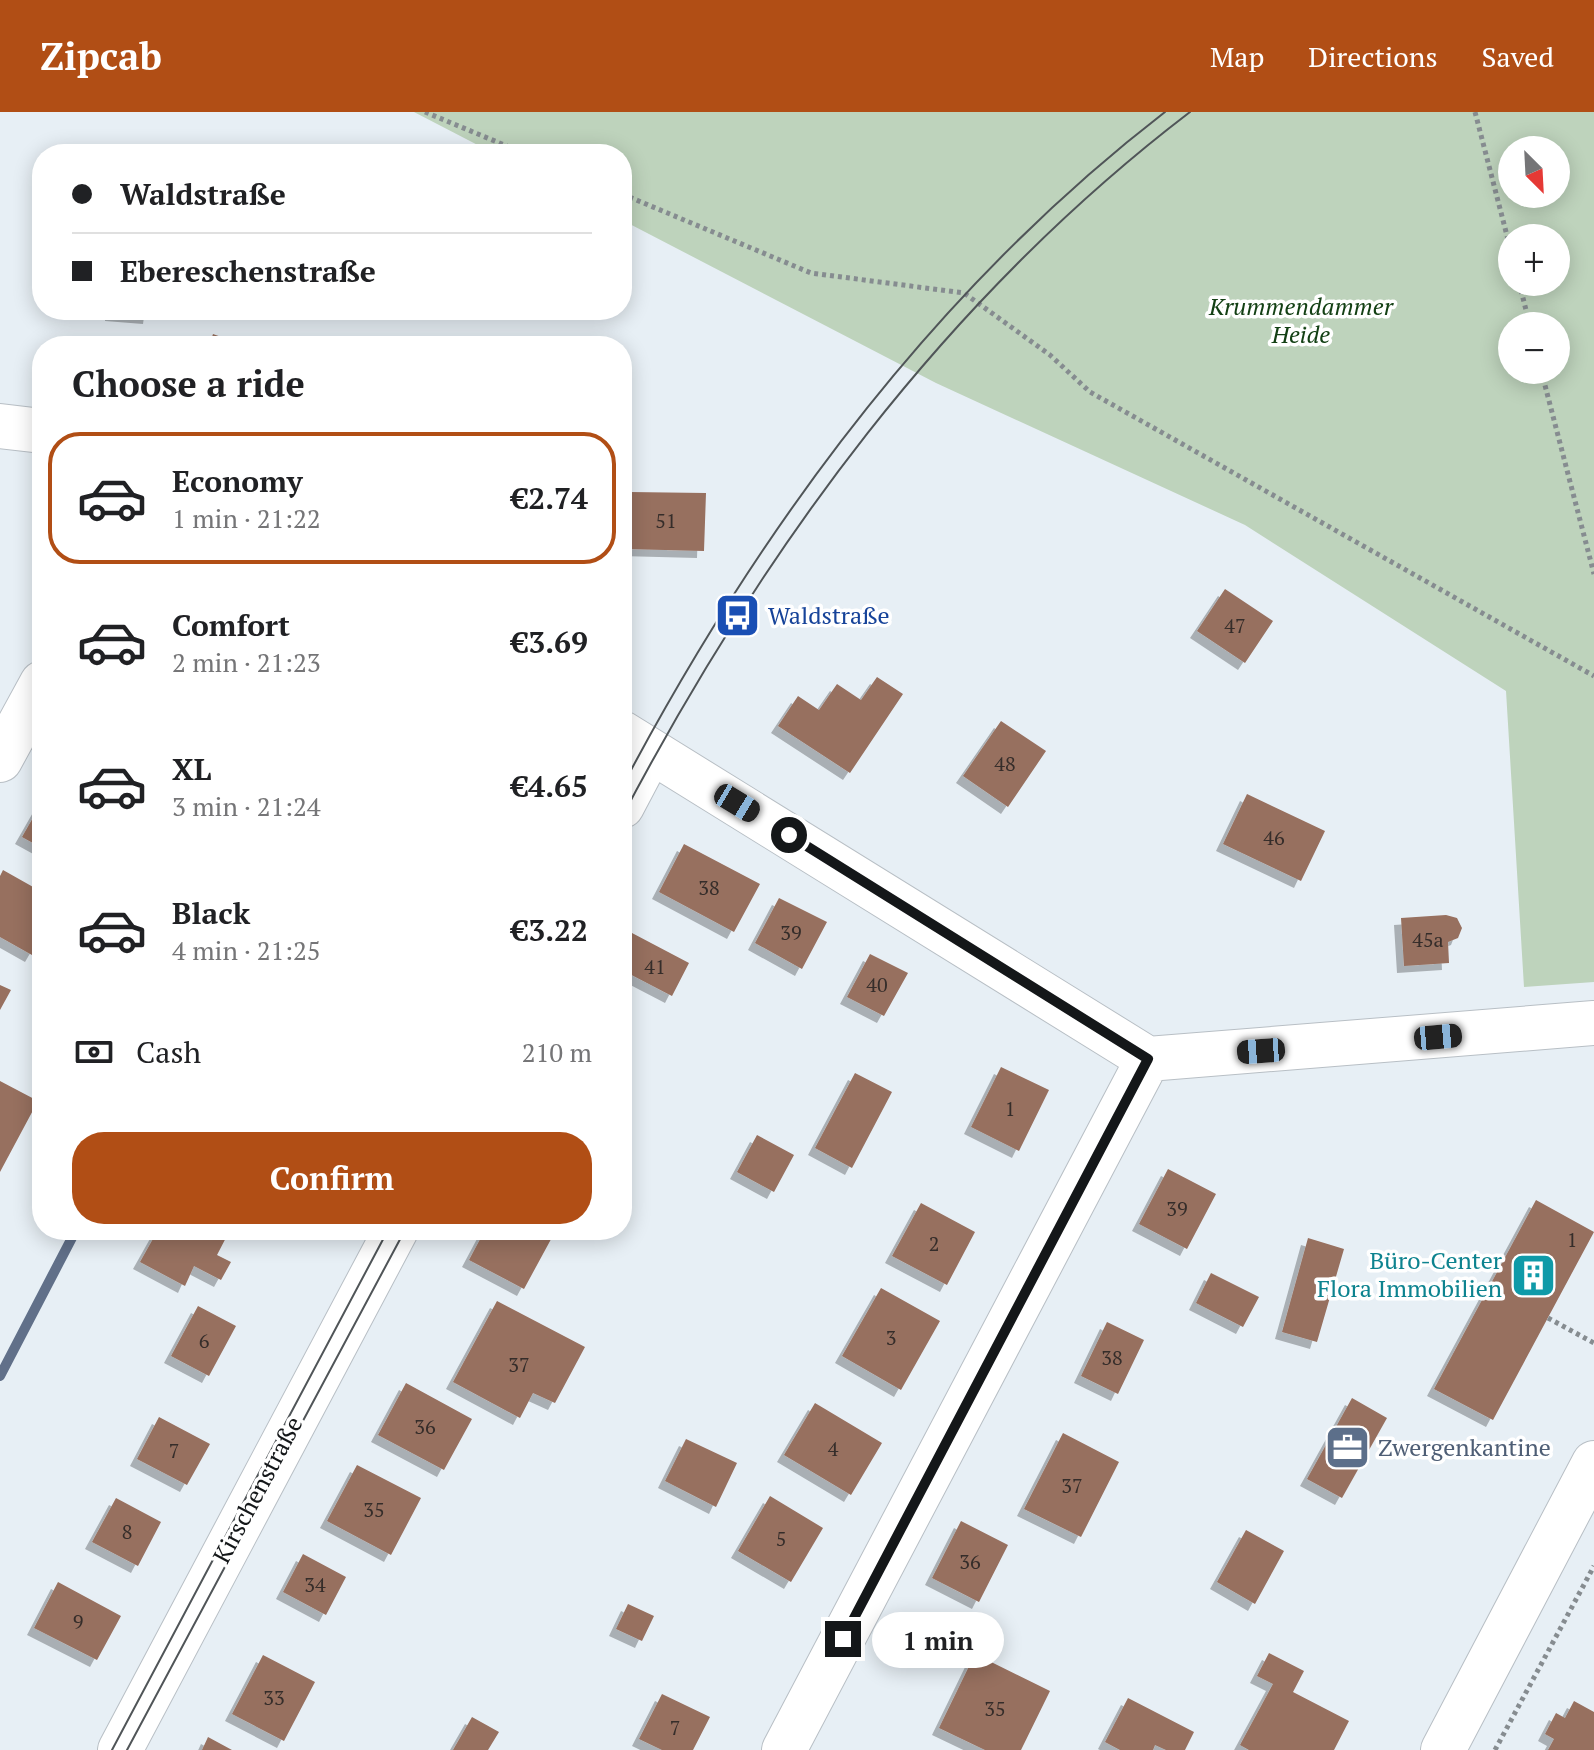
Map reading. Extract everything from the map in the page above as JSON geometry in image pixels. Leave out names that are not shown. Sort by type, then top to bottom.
[{"type":"street","points":[[0,426],[32,430]]},
{"type":"street","points":[[10,743],[32,702]]},
{"type":"street","points":[[632,763],[637,742],[1148,1059],[1594,1023]]},
{"type":"street","points":[[784,1750],[1148,1059]]},
{"type":"street","name":"Kirschenstraße","points":[[120,1750],[391,1240]]},
{"type":"street","points":[[1443,1750],[1594,1463]]},
{"type":"path","points":[[425,112],[502,144]]},
{"type":"path","points":[[1475,112],[1504,224]]},
{"type":"path","points":[[632,198],[811,273],[964,293],[1050,355],[1090,392],[1594,676]]},
{"type":"path","points":[[1545,384],[1594,574]]},
{"type":"path","points":[[1548,1318],[1594,1343]]},
{"type":"path","points":[[1495,1750],[1594,1566]]},
{"type":"green space","name":"Krummendammer Heide","points":[[414,112],[1594,112],[1594,982],[1524,987],[1506,691],[1245,525],[936,383],[632,225],[632,144],[476,144]]},
{"type":"building","points":[[632,492],[706,493],[704,551],[632,549]]},
{"type":"building","points":[[1225,589],[1273,621],[1245,663],[1197,631]]},
{"type":"building","points":[[877,677],[903,694],[850,773],[778,726],[798,696],[819,710],[837,684],[861,700]]},
{"type":"building","points":[[1001,721],[1046,751],[1008,807],[963,776]]},
{"type":"building","points":[[1247,794],[1325,831],[1301,881],[1223,844]]},
{"type":"building","points":[[32,820],[32,842],[22,837]]},
{"type":"building","points":[[684,844],[760,884],[734,932],[659,892]]},
{"type":"building","points":[[3,870],[32,886],[32,955],[0,937],[0,876]]},
{"type":"building","points":[[779,898],[827,922],[802,969],[755,943]]},
{"type":"building","points":[[1446,915],[1457,918],[1462,928],[1458,938],[1448,942],[1449,963],[1404,966],[1401,918]]},
{"type":"building","points":[[632,933],[689,963],[672,996],[632,975]]},
{"type":"building","points":[[870,954],[908,973],[884,1016],[847,997]]},
{"type":"building","points":[[0,985],[11,990],[0,1010]]},
{"type":"building","points":[[1001,1067],[1049,1090],[1019,1151],[971,1127]]},
{"type":"building","points":[[855,1073],[892,1092],[852,1168],[815,1148]]},
{"type":"building","points":[[0,1081],[32,1098],[32,1112],[0,1172]]},
{"type":"building","points":[[757,1135],[794,1155],[774,1192],[737,1172]]},
{"type":"building","points":[[1168,1169],[1216,1194],[1187,1249],[1139,1224]]},
{"type":"building","name":"Büro-Center Flora Immobilien","points":[[1536,1200],[1594,1232],[1493,1420],[1434,1389]]},
{"type":"building","points":[[921,1203],[975,1232],[947,1285],[892,1256]]},
{"type":"building","points":[[1308,1238],[1344,1249],[1317,1342],[1282,1332]]},
{"type":"building","points":[[152,1240],[225,1240],[217,1255],[231,1262],[221,1280],[194,1266],[185,1286],[140,1262]]},
{"type":"building","points":[[480,1240],[551,1240],[524,1289],[469,1260]]},
{"type":"building","points":[[1211,1273],[1259,1297],[1243,1327],[1196,1303]]},
{"type":"building","points":[[881,1288],[940,1321],[901,1390],[842,1356]]},
{"type":"building","points":[[497,1301],[585,1347],[555,1403],[533,1393],[520,1418],[453,1382]]},
{"type":"building","points":[[198,1306],[236,1326],[209,1376],[171,1356]]},
{"type":"building","points":[[1107,1322],[1144,1340],[1118,1394],[1081,1376]]},
{"type":"building","points":[[406,1383],[472,1419],[444,1470],[378,1435]]},
{"type":"building","name":"Zwergenkantine","points":[[1352,1398],[1387,1418],[1342,1498],[1307,1479]]},
{"type":"building","points":[[815,1403],[882,1443],[851,1495],[784,1455]]},
{"type":"building","points":[[159,1417],[210,1444],[187,1485],[137,1459]]},
{"type":"building","points":[[1063,1433],[1119,1462],[1081,1537],[1024,1509]]},
{"type":"building","points":[[686,1439],[737,1463],[716,1507],[665,1481]]},
{"type":"building","points":[[357,1465],[421,1498],[391,1555],[327,1521]]},
{"type":"building","points":[[770,1496],[823,1528],[791,1582],[738,1551]]},
{"type":"building","points":[[116,1498],[161,1522],[138,1566],[92,1542]]},
{"type":"building","points":[[961,1521],[1008,1545],[979,1602],[932,1578]]},
{"type":"building","points":[[1246,1530],[1284,1551],[1255,1604],[1217,1582]]},
{"type":"building","points":[[303,1554],[346,1577],[326,1615],[283,1592]]},
{"type":"building","points":[[58,1582],[121,1616],[97,1660],[34,1628]]},
{"type":"building","points":[[628,1604],[654,1616],[642,1641],[616,1629]]},
{"type":"building","points":[[1269,1653],[1304,1671],[1293,1692],[1349,1721],[1334,1750],[1249,1750],[1240,1745],[1273,1684],[1257,1676]]},
{"type":"building","points":[[975,1654],[1050,1691],[1021,1750],[985,1750],[939,1728]]},
{"type":"building","points":[[263,1655],[315,1682],[284,1741],[232,1714]]},
{"type":"building","points":[[662,1694],[710,1717],[693,1750],[662,1750],[639,1739]]},
{"type":"building","points":[[1128,1698],[1194,1732],[1185,1750],[1166,1750],[1155,1745],[1153,1750],[1120,1750],[1105,1742]]},
{"type":"building","points":[[1574,1701],[1594,1712],[1594,1750],[1548,1750],[1554,1739],[1545,1734],[1556,1713],[1565,1718]]},
{"type":"building","points":[[472,1717],[499,1732],[488,1750],[453,1750]]},
{"type":"building","points":[[208,1737],[232,1750],[202,1750]]},
{"type":"waterway","points":[[23,739],[32,744]]},
{"type":"waterway","points":[[0,1376],[71,1240]]},
{"type":"tram line","points":[[632,769],[732,598],[792,507],[858,420],[927,336],[1001,257],[1081,182],[1165,112]]},
{"type":"tram line","points":[[632,799],[736,619],[867,433],[940,346],[1018,263],[1101,185],[1190,112]]},
{"type":"tram line","points":[[112,1750],[383,1240]]},
{"type":"tram line","points":[[127,1750],[400,1240]]},
{"type":"place","name":"Waldstraße","points":[[737,616]]},
{"type":"place","name":"Büro-Center Flora Immobilien","points":[[1533,1275]]},
{"type":"place","name":"Zwergenkantine","points":[[1347,1448]]},
{"type":"route","points":[[789,835],[1148,1059],[843,1639]]}]
